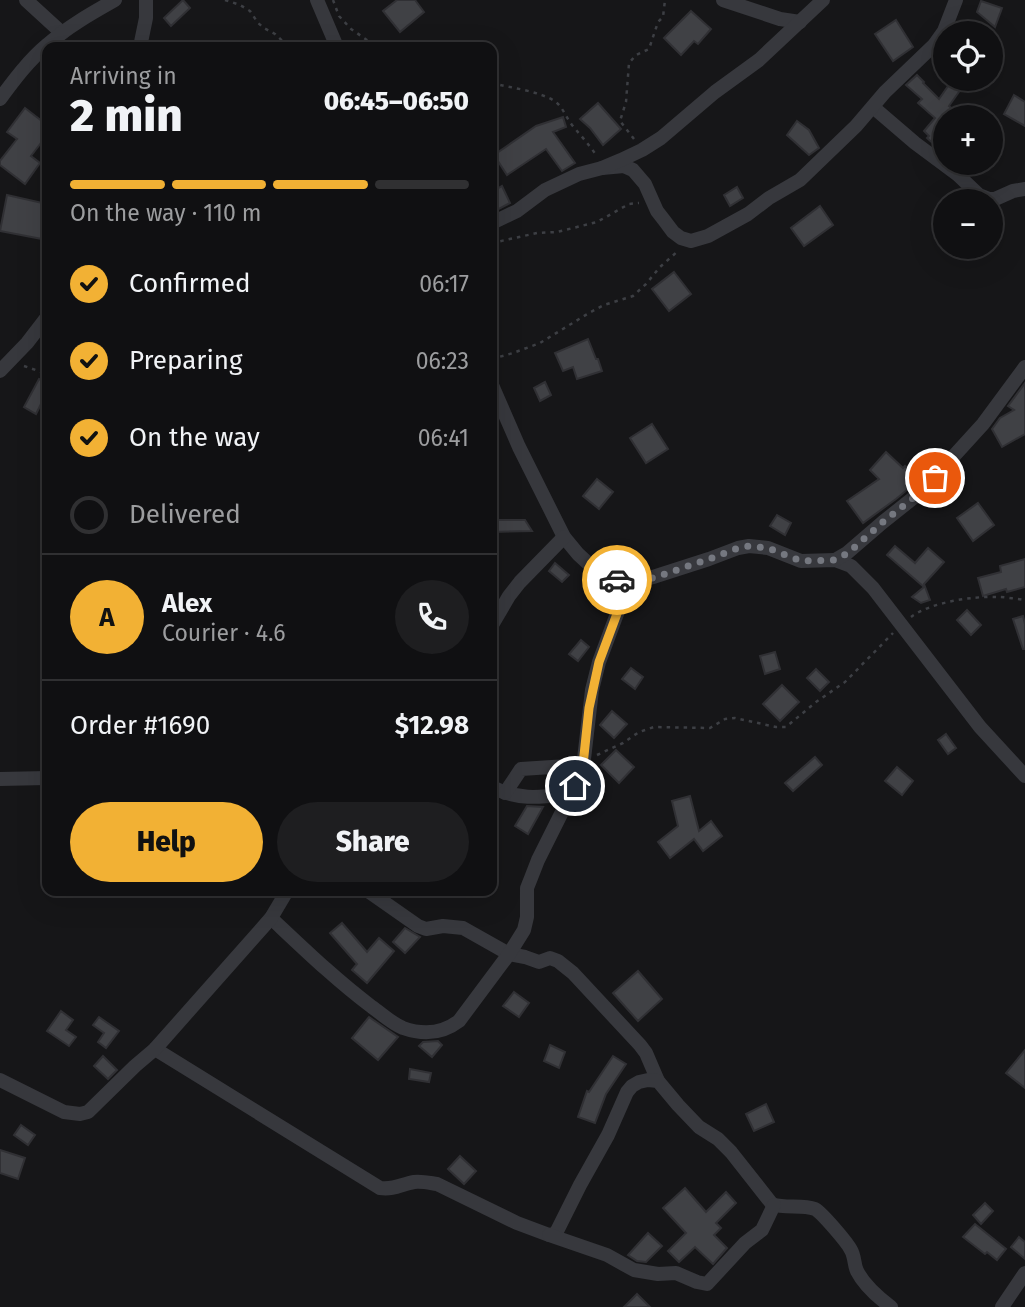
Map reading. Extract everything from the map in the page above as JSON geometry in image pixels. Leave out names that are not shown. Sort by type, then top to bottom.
[{"type":"street","points":[[26,0],[62,33]]},
{"type":"street","points":[[50,42],[116,0]]},
{"type":"street","points":[[141,42],[146,18],[146,0]]},
{"type":"street","points":[[317,0],[335,42]]},
{"type":"street","points":[[723,0],[780,19],[800,22]]},
{"type":"street","points":[[602,168],[661,138],[715,92],[759,60],[823,0]]},
{"type":"street","points":[[497,221],[517,211],[545,190],[579,174],[624,166],[633,170],[645,184],[655,206],[673,232],[681,239],[700,240],[748,214],[800,180],[940,38],[956,0]]},
{"type":"street","points":[[0,99],[42,49]]},
{"type":"street","points":[[873,107],[979,195],[995,200],[1013,191],[1025,190]]},
{"type":"street","points":[[3,367],[42,324]]},
{"type":"street","points":[[835,560],[848,553],[922,491],[983,424],[1025,367]]},
{"type":"street","points":[[497,396],[564,537],[592,566],[617,578],[632,581],[653,578],[749,546],[768,548],[801,561],[835,560],[851,566],[873,588],[980,727],[1025,776]]},
{"type":"street","points":[[497,616],[520,582],[564,537]]},
{"type":"street","points":[[271,918],[345,986],[393,1023],[423,1032],[437,1032],[459,1021],[509,954],[526,924],[527,888],[579,778],[592,690],[599,662],[621,603],[617,578]]},
{"type":"street","points":[[571,794],[521,797],[498,790],[521,769],[583,762]]},
{"type":"street","points":[[0,779],[42,778]]},
{"type":"street","points":[[0,1080],[64,1112],[88,1112],[155,1049],[271,918],[285,896]]},
{"type":"street","points":[[376,896],[426,929],[443,926],[463,928],[509,954],[539,962],[554,959],[566,967],[640,1045],[658,1081],[678,1105],[699,1127],[718,1139],[731,1152],[775,1205]]},
{"type":"street","points":[[155,1049],[380,1188],[399,1188],[412,1182],[438,1184],[517,1223],[607,1255],[634,1270],[658,1274],[676,1273],[691,1281],[707,1284],[745,1243],[762,1230],[775,1205]]},
{"type":"street","points":[[549,1236],[557,1231],[608,1135],[627,1092],[639,1082],[658,1081]]},
{"type":"street","points":[[775,1205],[817,1210],[851,1250],[856,1269],[865,1282],[891,1307]]},
{"type":"street","points":[[1002,1307],[1025,1273]]},
{"type":"path","points":[[225,0],[250,11],[264,29],[284,42]]},
{"type":"path","points":[[333,0],[339,16],[369,42]]},
{"type":"path","points":[[642,150],[620,121],[626,102],[629,62],[649,49],[658,22],[663,17],[665,0]]},
{"type":"path","points":[[497,84],[556,102],[589,145],[602,168]]},
{"type":"path","points":[[497,242],[537,233],[557,233],[597,222],[629,204],[643,202],[655,206]]},
{"type":"path","points":[[497,358],[540,343],[604,305],[634,296],[660,267],[691,241]]},
{"type":"path","points":[[3,367],[42,373]]},
{"type":"path","points":[[583,762],[639,732],[654,727],[710,729],[725,719],[735,718],[786,727],[845,682],[900,624],[917,612],[940,604],[996,597],[1025,600]]},
{"type":"building","points":[[183,0],[190,8],[171,26],[164,18]]},
{"type":"building","points":[[397,0],[415,0],[424,12],[400,32],[383,11]]},
{"type":"building","points":[[981,1],[1002,8],[997,21],[988,21],[977,12]]},
{"type":"building","points":[[691,11],[711,29],[698,44],[694,41],[681,55],[664,38]]},
{"type":"building","points":[[896,20],[913,47],[893,61],[875,34]]},
{"type":"building","points":[[917,75],[939,99],[945,91],[960,91],[950,105],[933,105],[933,116],[918,103],[922,99],[906,85]]},
{"type":"building","points":[[1014,95],[1025,102],[1025,126],[1004,114]]},
{"type":"building","points":[[598,103],[621,129],[603,145],[580,119]]},
{"type":"building","points":[[25,108],[42,121],[42,142],[31,156],[40,163],[25,184],[0,165],[0,161],[17,139],[7,132]]},
{"type":"building","points":[[563,117],[566,127],[553,132],[575,163],[562,171],[546,149],[507,175],[497,160],[497,153],[536,126]]},
{"type":"building","points":[[933,120],[933,143],[927,138],[929,136],[924,131]]},
{"type":"building","points":[[797,121],[809,130],[819,148],[809,155],[787,135]]},
{"type":"building","points":[[502,186],[510,203],[497,210],[497,189]]},
{"type":"building","points":[[737,187],[743,198],[730,206],[724,195]]},
{"type":"building","points":[[7,195],[42,203],[42,239],[0,231]]},
{"type":"building","points":[[820,206],[833,225],[804,246],[791,228]]},
{"type":"building","points":[[674,272],[691,294],[669,311],[652,289]]},
{"type":"building","points":[[588,339],[602,371],[577,379],[573,367],[563,371],[555,353]]},
{"type":"building","points":[[39,379],[42,380],[42,402],[36,414],[24,407]]},
{"type":"building","points":[[545,382],[551,395],[540,401],[534,388]]},
{"type":"building","points":[[1025,383],[1025,434],[1002,447],[992,429],[1000,418],[1014,410],[1008,406]]},
{"type":"building","points":[[652,424],[668,449],[646,463],[630,438]]},
{"type":"building","points":[[886,452],[919,480],[863,523],[847,501],[879,479],[870,470]]},
{"type":"building","points":[[597,479],[613,492],[599,509],[583,496]]},
{"type":"building","points":[[978,503],[994,525],[973,541],[957,518]]},
{"type":"building","points":[[777,515],[791,523],[785,535],[770,526]]},
{"type":"building","points":[[497,520],[525,520],[532,531],[497,532]]},
{"type":"building","points":[[895,546],[915,563],[928,548],[944,562],[924,584],[930,600],[921,603],[912,597],[924,587],[887,555]]},
{"type":"building","points":[[1025,559],[1025,587],[983,596],[978,578],[1001,572],[1000,566]]},
{"type":"building","points":[[555,563],[569,575],[562,582],[549,571]]},
{"type":"building","points":[[967,610],[981,625],[971,635],[957,620]]},
{"type":"building","points":[[1023,616],[1025,624],[1025,649],[1013,619]]},
{"type":"building","points":[[581,640],[589,647],[578,661],[569,654]]},
{"type":"building","points":[[775,652],[780,669],[765,674],[760,656]]},
{"type":"building","points":[[631,668],[643,677],[635,689],[622,679]]},
{"type":"building","points":[[816,669],[829,682],[820,691],[807,678]]},
{"type":"building","points":[[782,685],[799,702],[780,721],[763,704]]},
{"type":"building","points":[[612,711],[627,724],[614,738],[600,725]]},
{"type":"building","points":[[946,734],[956,748],[948,754],[938,740]]},
{"type":"building","points":[[616,750],[634,767],[619,783],[601,765]]},
{"type":"building","points":[[815,757],[822,765],[793,791],[785,783]]},
{"type":"building","points":[[897,767],[913,781],[902,795],[885,781]]},
{"type":"building","points":[[690,796],[699,831],[711,821],[722,836],[703,851],[694,839],[670,858],[658,842],[678,826],[672,801]]},
{"type":"building","points":[[527,806],[543,807],[528,834],[515,826]]},
{"type":"building","points":[[342,923],[367,952],[379,938],[394,951],[367,983],[352,970],[357,964],[330,933]]},
{"type":"building","points":[[405,928],[420,937],[405,953],[393,942]]},
{"type":"building","points":[[638,971],[662,999],[638,1021],[613,993]]},
{"type":"building","points":[[514,992],[529,1003],[519,1017],[503,1006]]},
{"type":"building","points":[[61,1011],[73,1020],[66,1030],[76,1037],[69,1046],[47,1031]]},
{"type":"building","points":[[99,1017],[119,1031],[106,1048],[98,1042],[104,1033],[93,1025]]},
{"type":"building","points":[[369,1017],[398,1037],[378,1060],[352,1038]]},
{"type":"building","points":[[438,1041],[442,1045],[432,1057],[419,1046],[423,1042]]},
{"type":"building","points":[[550,1045],[565,1052],[559,1068],[544,1061]]},
{"type":"building","points":[[1025,1050],[1025,1088],[1006,1073]]},
{"type":"building","points":[[103,1056],[117,1070],[108,1079],[94,1066]]},
{"type":"building","points":[[613,1056],[626,1064],[606,1094],[595,1123],[578,1117],[587,1091],[589,1092]]},
{"type":"building","points":[[410,1069],[431,1073],[429,1082],[409,1079]]},
{"type":"building","points":[[766,1104],[774,1122],[754,1131],[746,1114]]},
{"type":"building","points":[[21,1125],[35,1135],[28,1145],[14,1135]]},
{"type":"building","points":[[0,1150],[25,1158],[18,1179],[0,1173]]},
{"type":"building","points":[[460,1156],[476,1171],[464,1184],[448,1169]]},
{"type":"building","points":[[685,1188],[706,1212],[726,1192],[736,1203],[716,1223],[721,1228],[714,1235],[727,1248],[713,1264],[695,1247],[679,1262],[668,1251],[686,1233],[663,1208]]},
{"type":"building","points":[[985,1203],[993,1211],[981,1224],[973,1215]]},
{"type":"building","points":[[975,1224],[1006,1249],[997,1260],[963,1237]]},
{"type":"building","points":[[648,1233],[662,1246],[646,1262],[637,1261],[628,1255]]},
{"type":"building","points":[[1019,1237],[1025,1242],[1025,1259],[1011,1247]]},
{"type":"building","points":[[637,1294],[650,1307],[624,1307]]},
{"type":"way so far","points":[[617,580],[653,578],[749,546],[768,548],[801,561],[835,560],[848,553],[935,478]]},
{"type":"route","points":[[575,786],[583,765],[589,708],[599,662],[621,603],[617,580]]}]
